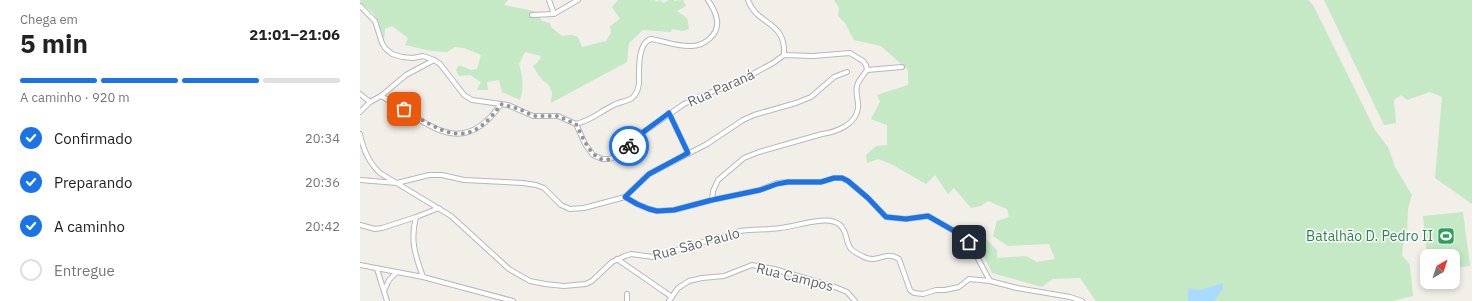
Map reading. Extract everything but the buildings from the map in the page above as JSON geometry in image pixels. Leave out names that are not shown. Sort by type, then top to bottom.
[{"type":"street","points":[[549,0],[554,14]]},
{"type":"street","points":[[532,14],[554,14],[578,0]]},
{"type":"street","points":[[360,6],[375,21],[382,43],[392,54],[402,58],[423,56],[434,60],[440,64],[464,95],[472,100],[501,104],[519,109],[533,116],[558,116],[576,124],[592,119],[611,106],[626,101],[634,95],[639,84],[641,49],[647,40],[660,40],[692,46],[701,44],[709,39],[716,28],[717,21],[708,0]]},
{"type":"street","points":[[712,200],[713,191],[718,180],[747,156],[822,134],[832,133],[844,127],[851,120],[857,110],[857,86],[868,67],[863,61],[850,53],[813,56],[784,55],[783,38],[780,32],[751,8],[748,0]]},
{"type":"street","name":"Rua Paraná","points":[[576,124],[590,152],[598,158],[606,160],[620,155],[642,133],[669,113],[693,99],[736,83],[766,67],[784,55]]},
{"type":"street","points":[[360,112],[370,102],[381,96],[406,75],[434,60]]},
{"type":"street","points":[[867,70],[902,67]]},
{"type":"street","points":[[360,180],[397,183],[429,175],[442,175],[464,180],[536,185],[544,188],[561,205],[570,209],[584,208],[625,197],[649,174],[707,144],[727,130],[754,115],[796,103],[811,97],[834,78],[847,72]]},
{"type":"street","points":[[360,94],[370,102]]},
{"type":"street","points":[[381,96],[432,126],[452,134],[460,134],[480,126],[501,104]]},
{"type":"street","points":[[669,113],[688,153]]},
{"type":"street","name":"Rua São Paulo","points":[[360,134],[366,156],[374,168],[451,216],[509,269],[530,281],[564,286],[586,284],[592,282],[607,265],[617,259],[631,254],[649,257],[665,254],[728,234],[748,230],[782,228],[817,221],[833,221],[838,223],[846,233],[848,245],[851,250],[866,258],[874,259],[890,255],[899,259],[910,290],[914,293],[923,294],[936,290],[960,287],[969,279],[990,281]]},
{"type":"street","points":[[625,197],[637,204],[657,211],[674,210],[760,190],[777,184],[788,182],[821,182],[834,178],[842,178],[848,181],[868,198],[886,217],[906,219],[928,216],[956,232],[969,242],[990,281],[1017,288],[1070,297],[1082,301]]},
{"type":"street","points":[[360,225],[375,230],[439,208]]},
{"type":"street","points":[[416,217],[413,238],[423,277]]},
{"type":"street","points":[[617,259],[670,299]]},
{"type":"street","points":[[360,265],[423,277],[513,301]]},
{"type":"street","name":"Rua Campos","points":[[670,299],[678,288],[689,281],[724,276],[746,267],[757,266],[774,269],[835,287],[847,292],[855,301]]},
{"type":"street","points":[[377,269],[387,301]]},
{"type":"street","points":[[384,292],[389,280],[396,273]]},
{"type":"street","points":[[627,294],[627,301]]},
{"type":"green space","points":[[360,0],[508,0],[504,5],[534,11],[539,15],[542,21],[550,23],[551,27],[562,36],[572,35],[578,37],[582,47],[606,41],[611,33],[610,26],[620,19],[612,7],[618,0],[655,0],[656,2],[660,0],[664,3],[669,0],[683,0],[686,6],[677,11],[687,18],[689,29],[683,31],[672,29],[671,32],[643,30],[629,43],[627,62],[551,103],[552,93],[549,85],[541,79],[533,66],[538,62],[541,56],[525,52],[519,64],[522,82],[520,100],[502,92],[499,80],[487,82],[488,90],[477,90],[481,82],[470,75],[459,76],[456,70],[459,65],[471,70],[477,69],[481,55],[464,48],[455,47],[447,52],[431,51],[405,45],[408,38],[392,26],[385,29],[384,40],[375,16],[362,4]]},
{"type":"green space","points":[[834,0],[1308,0],[1313,5],[1375,130],[1388,147],[1395,167],[1412,195],[1408,208],[1407,234],[1403,245],[1402,255],[1410,265],[1413,296],[1392,301],[1096,301],[1080,278],[1053,279],[1042,287],[992,273],[980,248],[986,239],[997,250],[997,258],[1026,256],[1037,262],[1055,259],[1049,244],[1008,246],[993,236],[997,221],[1009,217],[1007,209],[988,201],[981,206],[971,208],[954,188],[948,194],[935,175],[926,184],[891,164],[878,159],[867,163],[866,155],[876,146],[887,145],[887,125],[871,119],[880,102],[877,95],[908,85],[908,70],[881,46],[854,40],[845,23],[838,16],[839,8]]},
{"type":"green space","points":[[1324,0],[1472,0],[1472,204],[1435,178],[1442,97],[1430,92],[1407,100],[1401,95],[1394,100],[1396,123],[1384,125]]},
{"type":"green space","name":"Batalhão D. Pedro II","points":[[1463,212],[1470,266],[1460,267],[1460,249],[1426,249],[1423,216]]},
{"type":"water","points":[[1223,283],[1223,289],[1214,301],[1188,301],[1188,288],[1200,290]]},
{"type":"way so far","points":[[404,109],[443,132],[460,134],[480,126],[497,110],[501,104],[508,105],[533,116],[558,116],[576,124],[588,149],[598,158],[606,160],[620,155],[629,146]]},
{"type":"place","name":"Batalhão D. Pedro II","points":[[1446,236]]},
{"type":"route","points":[[629,146],[637,137],[669,113],[688,153],[649,174],[625,197],[649,209],[657,211],[674,210],[760,190],[771,185],[788,182],[825,182],[834,178],[842,178],[848,181],[868,198],[886,217],[906,219],[928,216],[956,232],[969,242]]}]
